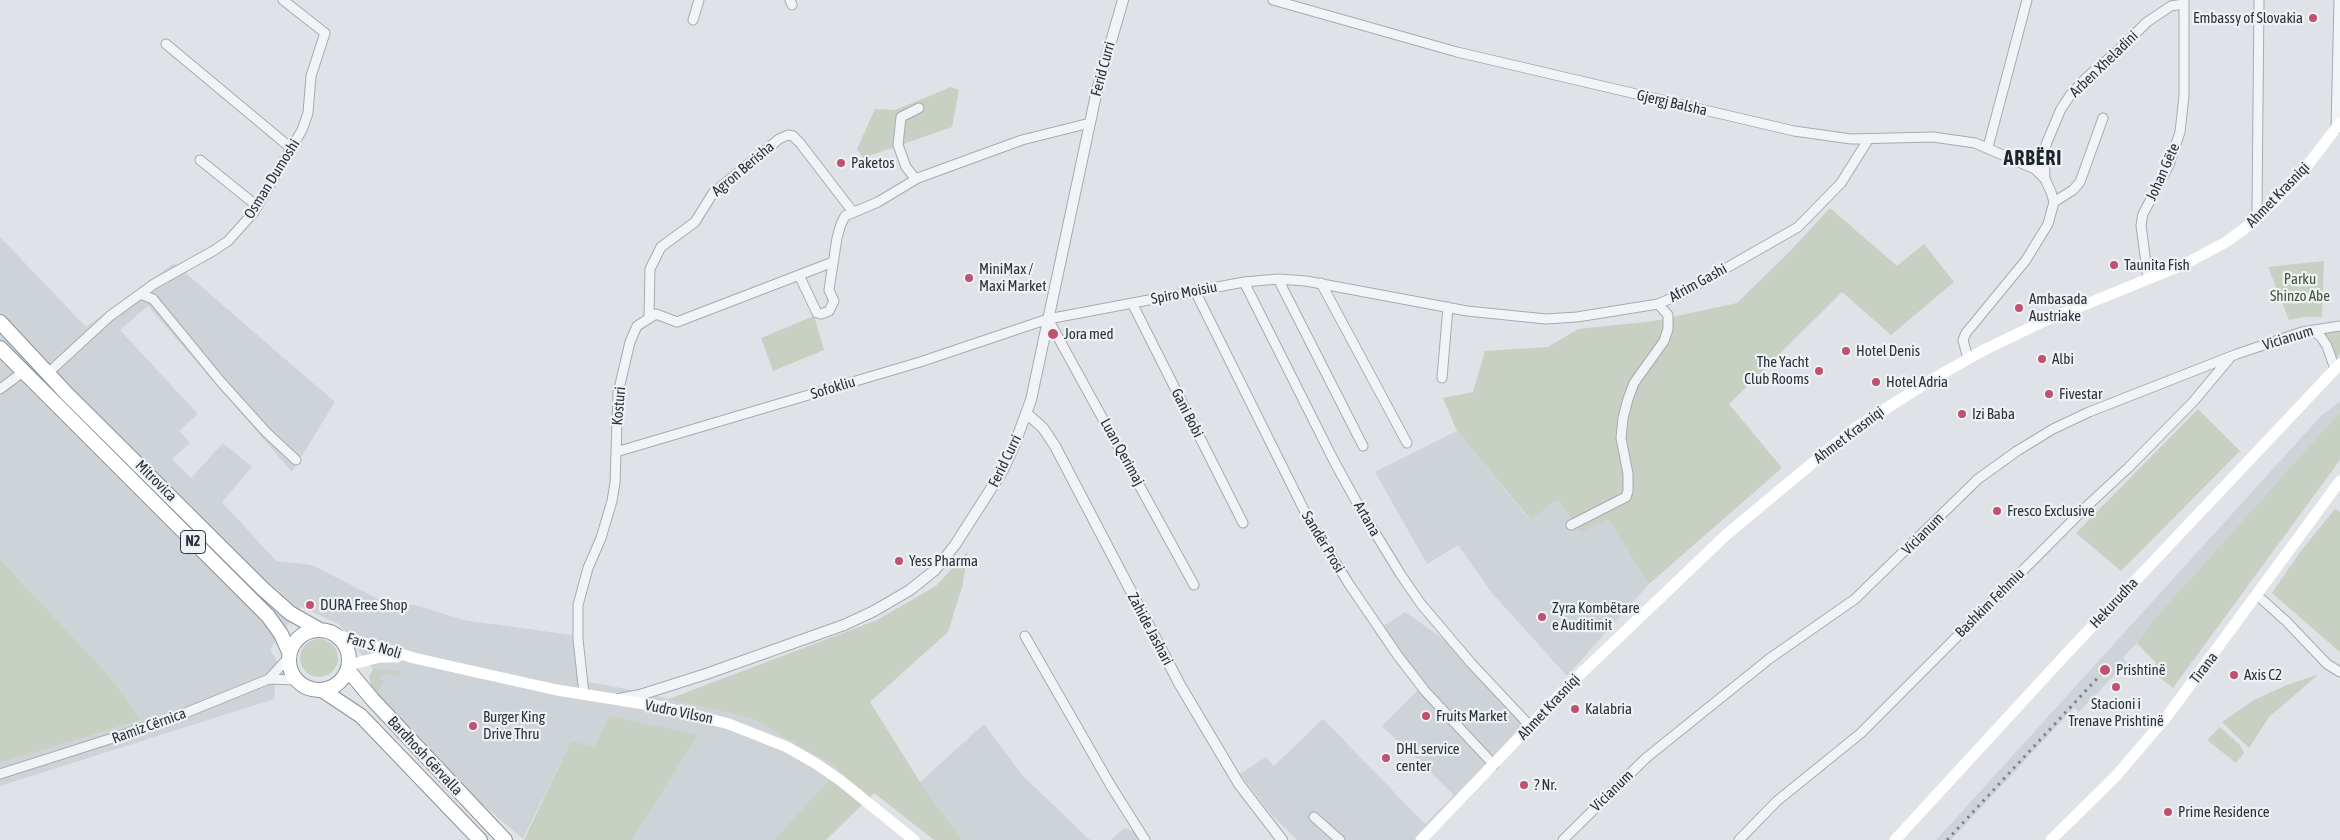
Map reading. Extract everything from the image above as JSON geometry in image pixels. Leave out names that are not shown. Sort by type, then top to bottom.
[{"type":"highway","name":"Mitrovica","points":[[0,322],[47,374],[263,589],[290,612],[320,630]]},
{"type":"highway","name":"Mitrovica","points":[[0,348],[268,616],[281,634],[289,655]]},
{"type":"highway","points":[[289,655],[294,643],[301,636],[320,630]]},
{"type":"highway","name":"N2","points":[[320,630],[334,634]]},
{"type":"highway","points":[[296,680],[312,690],[322,690],[338,684],[348,667],[346,647],[334,634]]},
{"type":"highway","name":"N2","points":[[289,655],[289,666],[296,680]]},
{"type":"highway","name":"Bardhosh Gërvalla","points":[[348,667],[373,700],[505,840]]},
{"type":"highway","name":"Bardhosh Gërvalla","points":[[322,690],[361,716],[480,840]]},
{"type":"main road","name":"Ahmet Krasniqi","points":[[1421,840],[1571,683],[1704,555],[1782,488],[1868,420],[1968,359],[2040,322],[2185,264],[2226,242],[2255,221],[2300,175],[2338,126]]},
{"type":"main road","name":"Hekurudha","points":[[1895,840],[2068,652],[2338,367]]},
{"type":"main road","name":"Tirana","points":[[2051,840],[2116,776],[2168,715],[2340,482]]},
{"type":"main road","name":"Fan S. Noli","points":[[334,634],[414,658]]},
{"type":"main road","points":[[348,667],[380,657],[414,658]]},
{"type":"main road","name":"Vudro Vilson","points":[[414,658],[584,694],[663,707],[729,724],[787,747],[840,780],[914,840]]},
{"type":"street","name":"Osman Dumoshi","points":[[47,374],[110,316],[167,275],[213,252],[228,241],[251,217],[292,149],[308,113],[311,76],[325,33],[283,0]]},
{"type":"street","points":[[693,20],[699,0]]},
{"type":"street","name":"Ferid Curri","points":[[616,700],[659,689],[801,642],[874,611],[910,590],[935,570],[971,522],[1003,470],[1026,413],[1036,380],[1090,123],[1123,0]]},
{"type":"street","name":"Gjergj Balsha","points":[[1273,0],[1457,52],[1591,85],[1815,135],[1868,140],[1932,138],[1975,143],[1988,147],[2035,170],[2045,179]]},
{"type":"street","points":[[1988,147],[2027,0]]},
{"type":"street","points":[[2255,221],[2257,210],[2259,0]]},
{"type":"street","points":[[2338,126],[2339,0]]},
{"type":"street","name":"Arben Xheladini","points":[[2045,179],[2044,152],[2047,142],[2061,109],[2071,94],[2146,22],[2171,6],[2184,2]]},
{"type":"street","name":"Johan Gëte","points":[[2148,279],[2141,225],[2143,214],[2169,166],[2180,132],[2184,96],[2184,2]]},
{"type":"street","points":[[166,44],[292,149]]},
{"type":"street","points":[[918,178],[914,177],[906,167],[898,145],[901,117],[919,108]]},
{"type":"street","points":[[2054,202],[2073,190],[2080,182],[2102,118]]},
{"type":"street","points":[[799,275],[818,313],[821,314],[829,311],[834,301],[829,290],[833,262],[841,224],[845,216],[878,202],[918,178],[1030,137],[1090,123]]},
{"type":"street","name":"Agron Berisha","points":[[649,318],[650,269],[661,247],[695,222],[713,193],[779,139],[788,135],[793,136],[853,212]]},
{"type":"street","name":"Afrim Gashi","points":[[1571,524],[1626,497],[1628,474],[1621,438],[1623,418],[1634,383],[1664,341],[1668,330],[1668,315],[1658,304],[1681,294],[1798,227],[1842,183],[1868,140]]},
{"type":"street","points":[[200,160],[257,206]]},
{"type":"street","points":[[1968,359],[1963,340],[1966,333],[2037,245],[2048,224],[2054,202],[2045,179]]},
{"type":"street","points":[[649,318],[656,314],[677,322],[833,262]]},
{"type":"street","points":[[1278,279],[1363,446]]},
{"type":"street","name":"Spiro Moisiu","points":[[1048,319],[1244,282],[1278,279],[1321,283],[1448,307],[1502,315],[1562,319],[1658,304]]},
{"type":"street","name":"Artana","points":[[1244,282],[1335,463],[1401,575],[1421,604],[1471,664],[1531,727]]},
{"type":"street","points":[[1321,283],[1407,443]]},
{"type":"street","name":"Sandër Prosi","points":[[1195,291],[1308,518],[1349,584],[1398,656],[1425,691],[1494,765]]},
{"type":"street","points":[[140,294],[153,299],[221,382],[266,432],[296,460]]},
{"type":"street","name":"Gani Bobi","points":[[1132,303],[1243,523]]},
{"type":"street","points":[[1442,378],[1448,307]]},
{"type":"street","name":"Kosturi","points":[[584,694],[578,639],[578,604],[588,568],[612,501],[618,393],[624,365],[637,326],[649,318]]},
{"type":"street","name":"Sofokliu","points":[[616,452],[920,362],[1048,319]]},
{"type":"street","name":"Luan Qerimaj","points":[[1048,319],[1194,585]]},
{"type":"street","name":"Vicianum","points":[[1564,840],[1646,758],[1769,659],[1855,599],[1978,479],[2016,451],[2053,429],[2089,412],[2231,356],[2280,338],[2312,330],[2340,326]]},
{"type":"street","name":"Hekurudha","points":[[2312,330],[2321,336],[2338,367]]},
{"type":"street","name":"Bashkim Fehmiu","points":[[1739,840],[1777,801],[1861,733],[2193,402],[2231,356]]},
{"type":"street","points":[[0,389],[23,372]]},
{"type":"street","name":"Zahide Jashari","points":[[1026,413],[1043,428],[1055,446],[1143,616],[1239,784],[1282,840]]},
{"type":"street","points":[[2257,595],[2287,622],[2327,664],[2340,672]]},
{"type":"street","points":[[1026,636],[1106,778],[1144,840]]},
{"type":"street","points":[[268,679],[289,655]]},
{"type":"street","name":"Ramiz Cërnica","points":[[0,774],[154,725],[268,679],[296,680]]},
{"type":"street","points":[[1314,817],[1340,840]]},
{"type":"shaded area","points":[[0,237],[86,327],[174,263],[335,402],[292,472],[148,306],[120,330],[198,414],[179,431],[190,443],[172,459],[191,478],[223,443],[252,467],[222,502],[276,561],[312,565],[386,603],[415,605],[463,620],[579,636],[583,681],[632,690],[751,718],[840,769],[774,840],[632,840],[697,736],[595,748],[571,741],[523,839],[469,793],[372,689],[369,676],[373,669],[339,624],[301,607],[270,649],[278,663],[274,699],[0,786],[0,763],[141,720],[111,678],[0,559]]},
{"type":"shaded area","points":[[2340,401],[2340,412],[2148,626],[2150,628],[2123,658],[2127,662],[2079,712],[2074,708],[1951,840],[1936,840],[2320,417]]},
{"type":"shaded area","points":[[1457,431],[1529,519],[1558,500],[1608,518],[1649,584],[1567,676],[1492,593],[1458,545],[1427,564],[1375,472]]},
{"type":"shaded area","points":[[1405,612],[1446,641],[1524,724],[1531,727],[1421,840],[1297,840],[1272,815],[1240,774],[1266,757],[1274,766],[1323,719],[1425,824],[1454,795],[1382,726],[1419,689],[1374,632]]},
{"type":"shaded area","points":[[984,724],[1022,775],[1090,840],[962,840],[920,782]]},
{"type":"shaded area","points":[[1124,828],[1141,833],[1144,840],[1111,840]]},
{"type":"green space","points":[[951,87],[959,90],[952,127],[863,158],[857,149],[875,109],[895,110]]},
{"type":"green space","points":[[1830,208],[1897,266],[1924,244],[1954,282],[1891,335],[1842,292],[1729,404],[1782,468],[1649,584],[1608,519],[1581,532],[1558,500],[1530,519],[1457,431],[1443,398],[1473,392],[1485,351],[1548,347],[1578,329],[1654,321],[1737,303]]},
{"type":"green space","name":"Parku Shinzo Abe","points":[[2324,261],[2322,317],[2305,317],[2289,320],[2268,267]]},
{"type":"green space","points":[[814,316],[824,350],[773,371],[761,338]]},
{"type":"green space","points":[[2340,329],[2340,354],[2335,359],[2324,333]]},
{"type":"green space","points":[[2198,409],[2240,451],[2121,571],[2076,533]]},
{"type":"green space","points":[[2340,412],[2340,460],[2173,688],[2151,671],[2156,663],[2137,643],[2149,628],[2148,626]]},
{"type":"green space","points":[[2335,509],[2340,512],[2340,652],[2272,593],[2300,552]]},
{"type":"green space","points":[[967,552],[963,584],[948,632],[870,702],[920,782],[962,840],[934,840],[874,793],[826,840],[774,840],[839,769],[751,718],[669,699],[877,620],[936,586]]},
{"type":"green space","points":[[0,559],[111,678],[141,720],[0,763]]},
{"type":"green space","points":[[319,639],[333,644],[338,658],[333,672],[319,677],[305,672],[300,658],[305,644]]},
{"type":"green space","points":[[374,669],[401,671],[400,677],[384,673],[379,678],[384,681],[376,693],[372,689],[369,676]]},
{"type":"green space","points":[[2319,674],[2269,717],[2249,748],[2222,722],[2254,700],[2287,685]]},
{"type":"green space","points":[[609,716],[698,735],[632,840],[524,840],[571,741],[595,747]]},
{"type":"green space","points":[[2220,727],[2240,745],[2244,753],[2236,763],[2207,740]]},
{"type":"railway","points":[[1947,840],[2105,670]]},
{"type":"place","name":"Embassy of Slovakia","points":[[2313,18]]},
{"type":"place","name":"Paketos","points":[[841,163]]},
{"type":"place","name":"Taunita Fish","points":[[2114,265]]},
{"type":"place","name":"MiniMax / Maxi Market","points":[[969,278]]},
{"type":"place","name":"Ambasada Austriake","points":[[2019,308]]},
{"type":"place","name":"Jora med","points":[[1053,334]]},
{"type":"place","name":"Hotel Denis","points":[[1846,351]]},
{"type":"place","name":"Albi","points":[[2042,359]]},
{"type":"place","name":"The Yacht Club Rooms","points":[[1819,371]]},
{"type":"place","name":"Hotel Adria","points":[[1876,382]]},
{"type":"place","name":"Fivestar","points":[[2049,394]]},
{"type":"place","name":"Izi Baba","points":[[1962,414]]},
{"type":"place","name":"Fresco Exclusive","points":[[1997,511]]},
{"type":"place","name":"Yess Pharma","points":[[899,561]]},
{"type":"place","name":"DURA Free Shop","points":[[310,605]]},
{"type":"place","name":"Zyra Kombëtare e Auditimit","points":[[1542,617]]},
{"type":"place","name":"Prishtinë","points":[[2105,670]]},
{"type":"place","name":"Axis C2","points":[[2234,675]]},
{"type":"place","name":"Stacioni i Trenave Prishtinë","points":[[2116,687]]},
{"type":"place","name":"Kalabria","points":[[1575,709]]},
{"type":"place","name":"Fruits Market","points":[[1426,716]]},
{"type":"place","name":"Burger King Drive Thru","points":[[473,726]]},
{"type":"place","name":"DHL service center","points":[[1386,758]]},
{"type":"place","name":"? Nr.","points":[[1524,785]]},
{"type":"place","name":"Prime Residence","points":[[2168,812]]},
{"type":"district","name":"ARBËRI","points":[[2033,159]]}]
